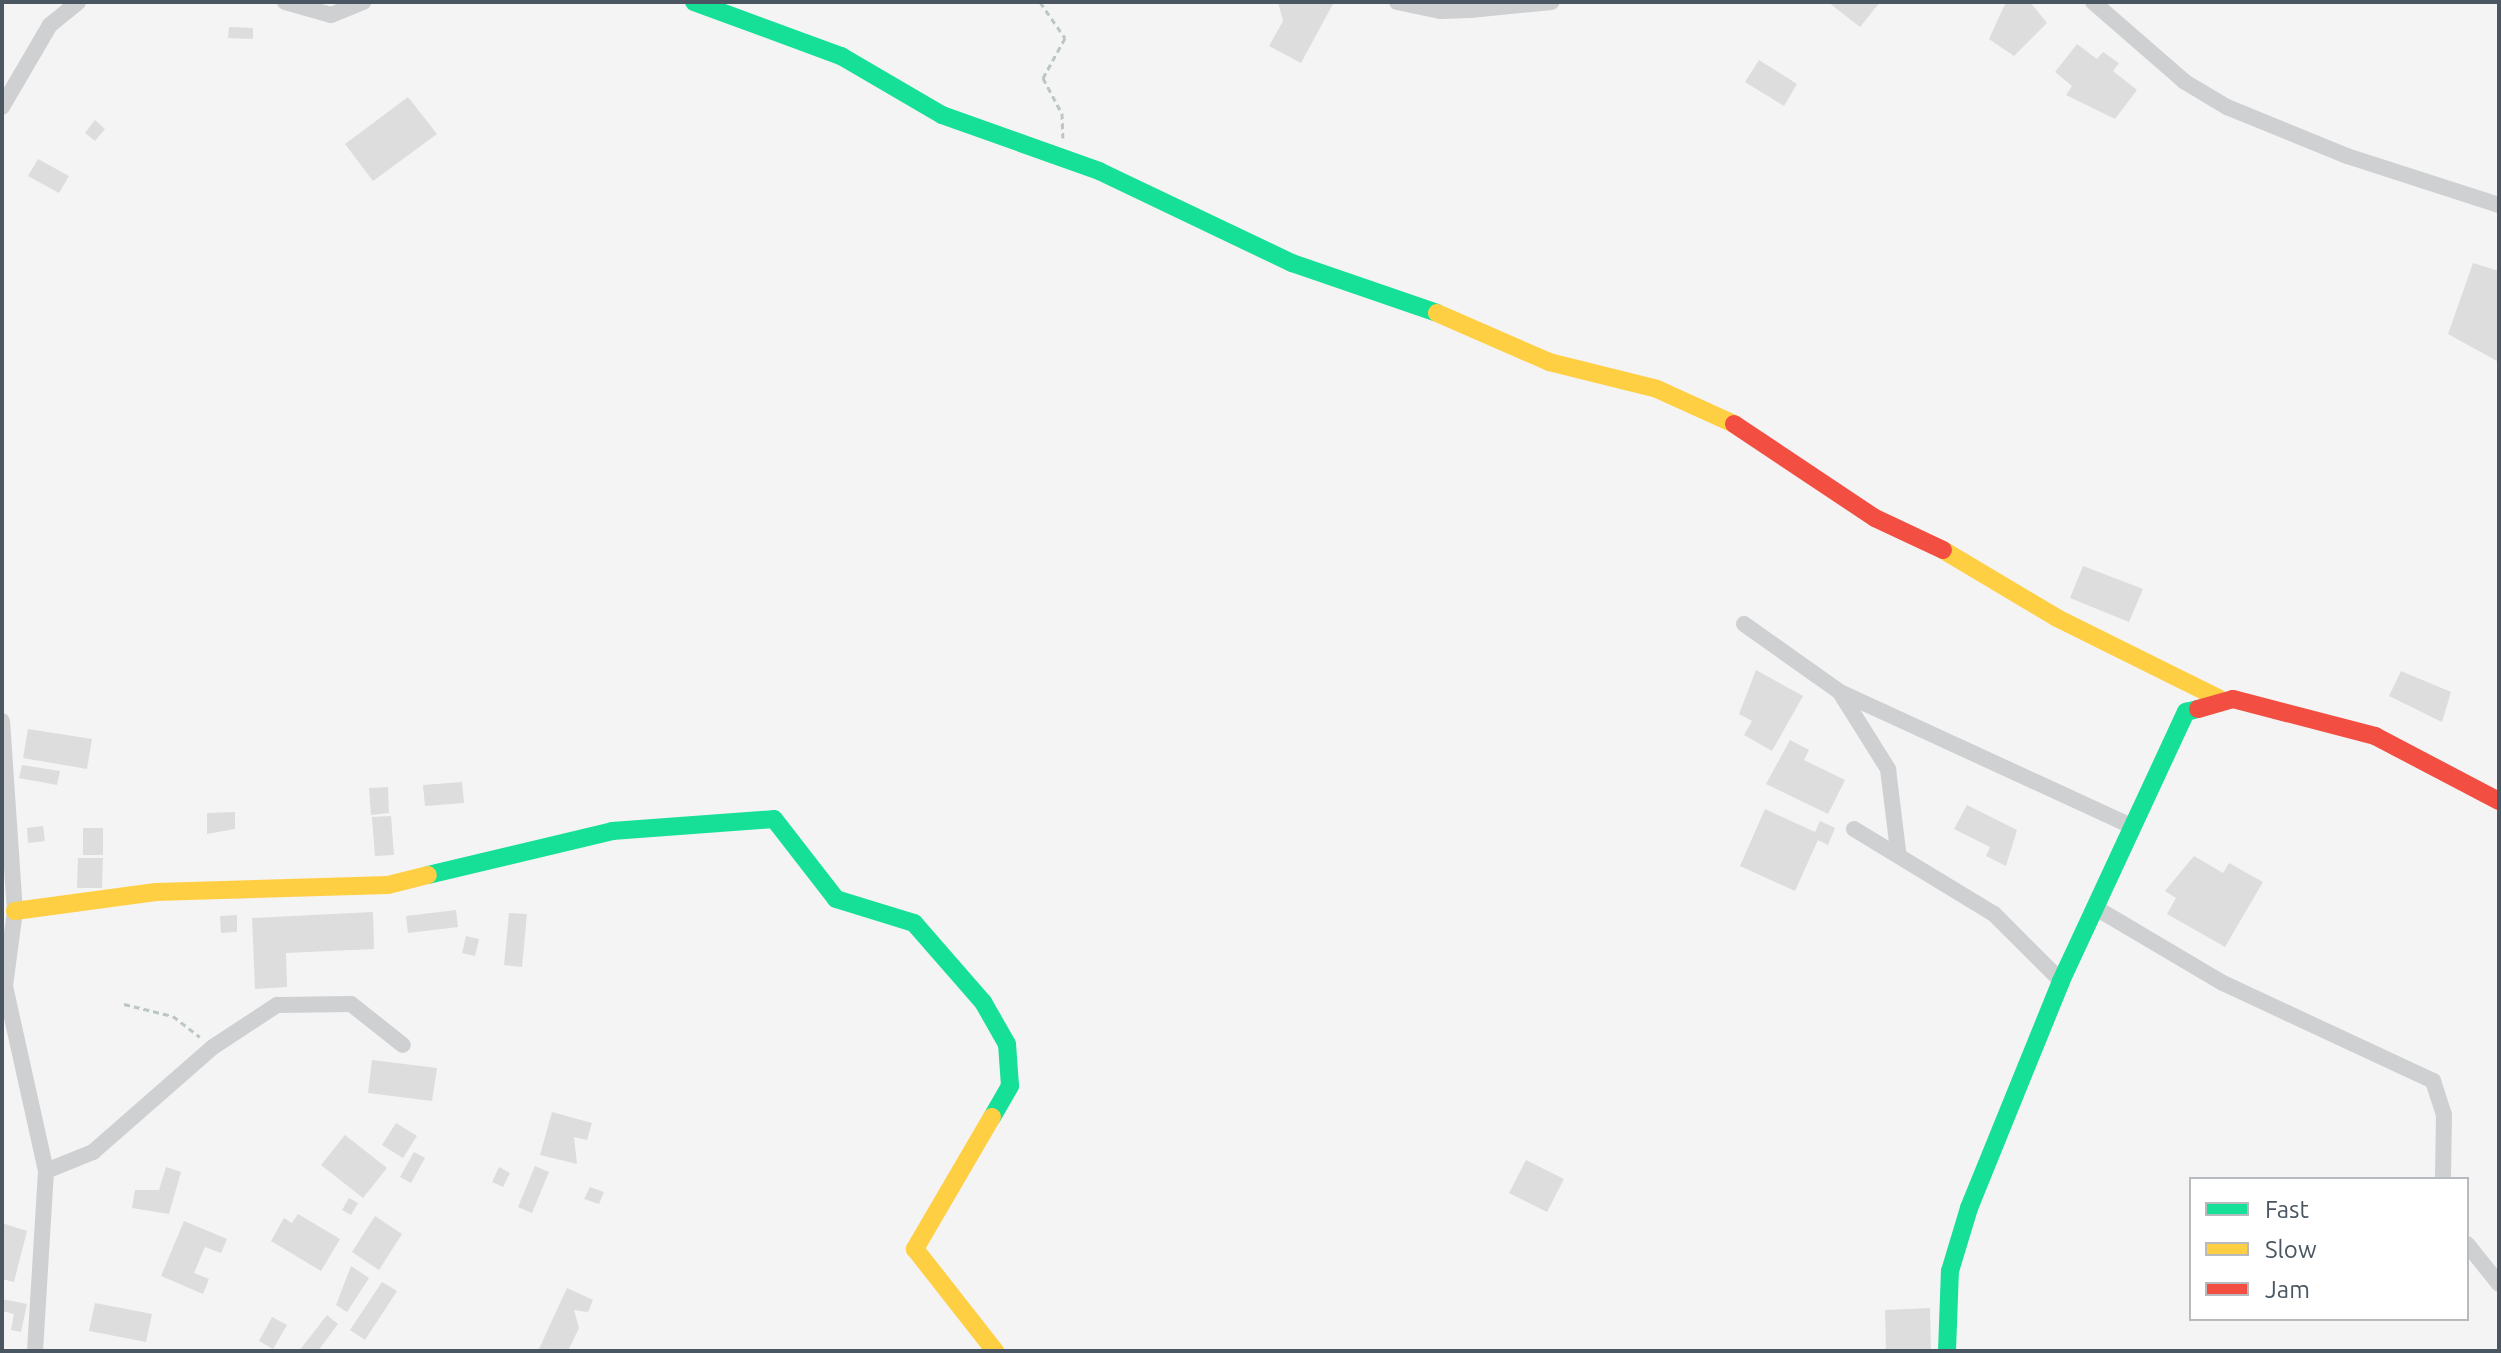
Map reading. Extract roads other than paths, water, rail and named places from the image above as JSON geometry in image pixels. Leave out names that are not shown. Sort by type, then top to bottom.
[{"type":"street","points":[[2,107],[50,25],[78,2]]},
{"type":"street","points":[[285,2],[331,15],[364,2]]},
{"type":"street","points":[[694,2],[841,56],[942,115],[1061,158],[1292,263],[1391,293],[1549,362],[1657,389],[1713,413],[1771,443],[1875,518],[1985,569],[2057,618],[2218,698],[2375,736],[2499,801]]},
{"type":"street","points":[[1397,2],[1471,6],[1552,2]]},
{"type":"street","points":[[2093,2],[2185,82],[2227,107],[2347,156],[2499,205]]},
{"type":"street","points":[[1744,624],[1840,692],[2131,826]]},
{"type":"street","points":[[1840,692],[1888,769],[1898,851]]},
{"type":"street","points":[[1947,1351],[1947,1294],[1959,1235],[2061,981],[2174,727],[2186,712],[2218,698]]},
{"type":"street","points":[[2,721],[15,911],[5,986],[46,1171],[35,1351]]},
{"type":"street","points":[[15,911],[156,892],[388,885],[612,831],[774,819],[836,899],[914,923],[983,1002],[1007,1044],[1010,1086],[915,1249],[995,1351]]},
{"type":"street","points":[[1854,829],[1898,851],[1918,874],[2011,927],[2061,981]]},
{"type":"street","points":[[2096,908],[2223,983],[2433,1081],[2444,1114],[2443,1177]]},
{"type":"street","points":[[46,1171],[93,1152],[213,1047],[264,1010],[315,999],[366,1011],[403,1045]]},
{"type":"street","points":[[2469,1246],[2499,1284]]}]
